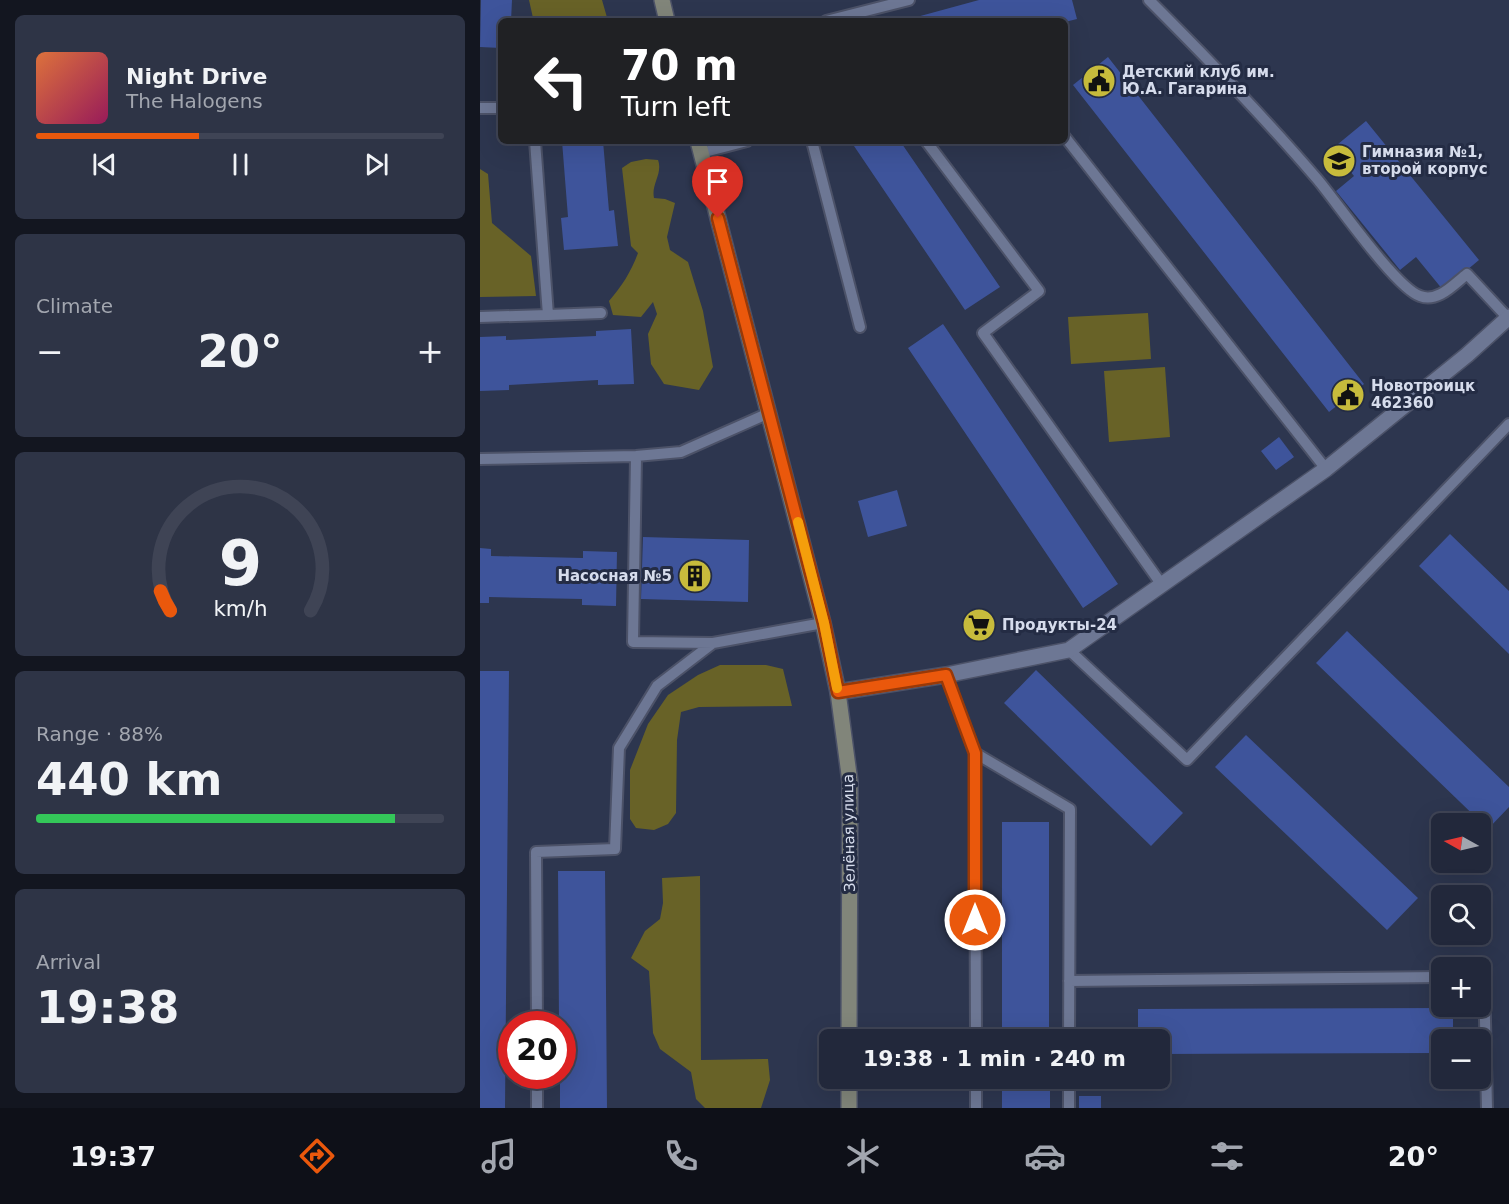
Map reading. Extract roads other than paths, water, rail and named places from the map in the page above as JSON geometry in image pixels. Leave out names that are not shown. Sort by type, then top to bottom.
[{"type":"main road","points":[[662,0],[666,18]]},
{"type":"main road","name":"Зелёная улица","points":[[700,147],[824,623],[838,692],[850,782],[849,1029]]},
{"type":"main road","points":[[849,1089],[849,1108]]},
{"type":"street","points":[[838,692],[946,675],[1069,651],[1326,469],[1467,355],[1508,318]]},
{"type":"lane","points":[[838,18],[909,0]]},
{"type":"lane","points":[[1149,0],[1198,49],[1317,180],[1406,287],[1422,297],[1432,298],[1443,294],[1467,274],[1508,318]]},
{"type":"lane","points":[[480,108],[498,108]]},
{"type":"lane","points":[[1068,140],[1326,469]]},
{"type":"lane","points":[[535,144],[548,315]]},
{"type":"lane","points":[[700,147],[724,144]]},
{"type":"lane","points":[[813,144],[860,327]]},
{"type":"lane","points":[[928,144],[1039,291],[983,333],[1162,585]]},
{"type":"lane","points":[[480,317],[602,313]]},
{"type":"lane","points":[[480,459],[636,456],[681,452],[769,412]]},
{"type":"lane","points":[[1069,651],[1187,760],[1509,424]]},
{"type":"lane","points":[[636,456],[633,642],[713,643],[824,623]]},
{"type":"lane","points":[[537,1011],[536,852],[615,849],[620,748],[657,686],[713,643]]},
{"type":"lane","points":[[946,675],[975,753],[976,1029]]},
{"type":"lane","points":[[975,753],[1070,809],[1069,1029]]},
{"type":"lane","points":[[1069,981],[1431,977]]},
{"type":"lane","points":[[1485,1017],[1487,1108]]},
{"type":"lane","points":[[537,1089],[537,1108]]},
{"type":"lane","points":[[976,1089],[976,1108]]},
{"type":"lane","points":[[1069,1089],[1069,1108]]},
{"type":"place","name":"Детский клуб им. Ю.А. Гагарина","points":[[1099,81]]},
{"type":"place","name":"Гимназия №1, второй корпус","points":[[1339,161]]},
{"type":"place","name":"Новотроицк 462360","points":[[1348,395]]},
{"type":"place","name":"Насосная №5","points":[[695,576]]},
{"type":"place","name":"Продукты-24","points":[[979,625]]}]
